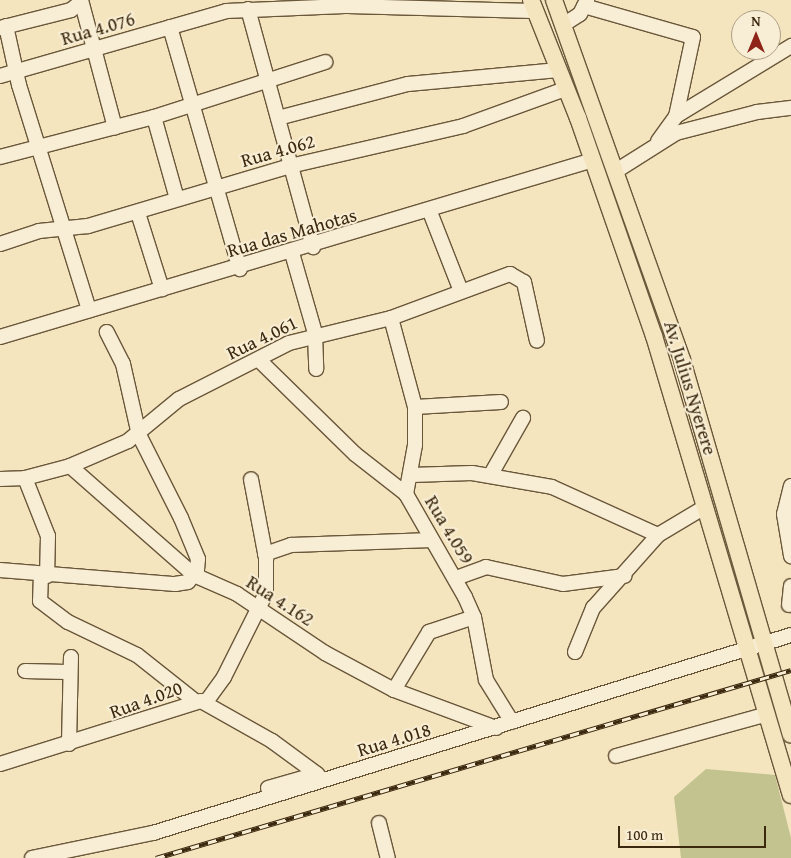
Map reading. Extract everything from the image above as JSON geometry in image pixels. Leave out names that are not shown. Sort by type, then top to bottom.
[{"type":"main road","name":"Av. Julius Nyerere","points":[[554,0],[682,360],[790,730]]},
{"type":"main road","name":"Av. Julius Nyerere","points":[[533,5],[593,160],[654,336],[791,795]]},
{"type":"street","points":[[89,310],[3,27],[71,10],[81,1],[116,128]]},
{"type":"street","points":[[563,25],[586,3],[693,37],[676,116]]},
{"type":"street","name":"Rua 4.076","points":[[0,76],[170,27],[248,9],[533,5]]},
{"type":"street","points":[[248,9],[313,247]]},
{"type":"street","points":[[170,27],[219,188],[240,269]]},
{"type":"street","points":[[616,171],[658,141],[676,116],[791,46]]},
{"type":"street","points":[[0,156],[40,149],[116,128],[267,83],[325,62]]},
{"type":"street","points":[[278,118],[408,84],[558,70]]},
{"type":"street","name":"Rua 4.062","points":[[0,244],[40,231],[64,230],[138,212],[290,166],[463,126],[565,88]]},
{"type":"street","points":[[658,141],[757,112],[791,108]]},
{"type":"street","points":[[154,117],[177,199]]},
{"type":"street","name":"Rua das Mahotas","points":[[0,337],[162,289],[240,269],[430,212],[593,160]]},
{"type":"street","points":[[138,212],[162,289]]},
{"type":"street","points":[[430,212],[461,291]]},
{"type":"street","points":[[292,253],[315,333],[316,369]]},
{"type":"street","name":"Rua 4.061","points":[[0,479],[25,478],[70,466],[139,435],[179,399],[315,333],[391,318],[461,291],[518,276],[532,305],[537,341]]},
{"type":"street","name":"Rua 4.059","points":[[391,318],[415,407],[411,475],[406,494],[456,578],[474,617],[486,680],[512,722]]},
{"type":"street","points":[[0,570],[175,584],[186,583],[194,575],[195,552],[139,435],[123,364],[108,332]]},
{"type":"street","points":[[260,361],[355,454],[406,494]]},
{"type":"street","points":[[415,407],[501,402]]},
{"type":"street","points":[[490,476],[523,418]]},
{"type":"street","name":"Rua 4.162","points":[[70,466],[194,575],[260,610],[325,653],[394,690],[496,728]]},
{"type":"street","points":[[411,475],[490,476],[552,487],[658,535]]},
{"type":"street","points":[[25,478],[48,536],[40,601],[68,622],[137,655],[200,702],[260,610],[266,593],[265,554],[252,479]]},
{"type":"street","points":[[791,486],[784,514],[791,556]]},
{"type":"street","points":[[575,652],[593,608],[624,576],[658,535],[705,507]]},
{"type":"street","points":[[265,554],[291,545],[432,540]]},
{"type":"street","points":[[456,578],[486,567],[563,584],[624,576]]},
{"type":"street","points":[[789,605],[791,586]]},
{"type":"street","points":[[394,690],[430,632],[474,617]]},
{"type":"street","name":"Rua 4.018","points":[[32,858],[120,842],[217,811],[373,767],[791,636]]},
{"type":"street","points":[[69,744],[67,672],[71,657]]},
{"type":"street","points":[[25,671],[67,672]]},
{"type":"street","name":"Rua 4.020","points":[[0,764],[200,702],[317,774]]},
{"type":"street","points":[[616,756],[767,714]]},
{"type":"street","points":[[217,811],[317,774],[373,767]]},
{"type":"street","points":[[379,823],[388,858]]},
{"type":"green space","points":[[706,769],[775,775],[791,838],[791,858],[681,858],[674,797]]},
{"type":"railway","points":[[156,858],[791,670]]}]
